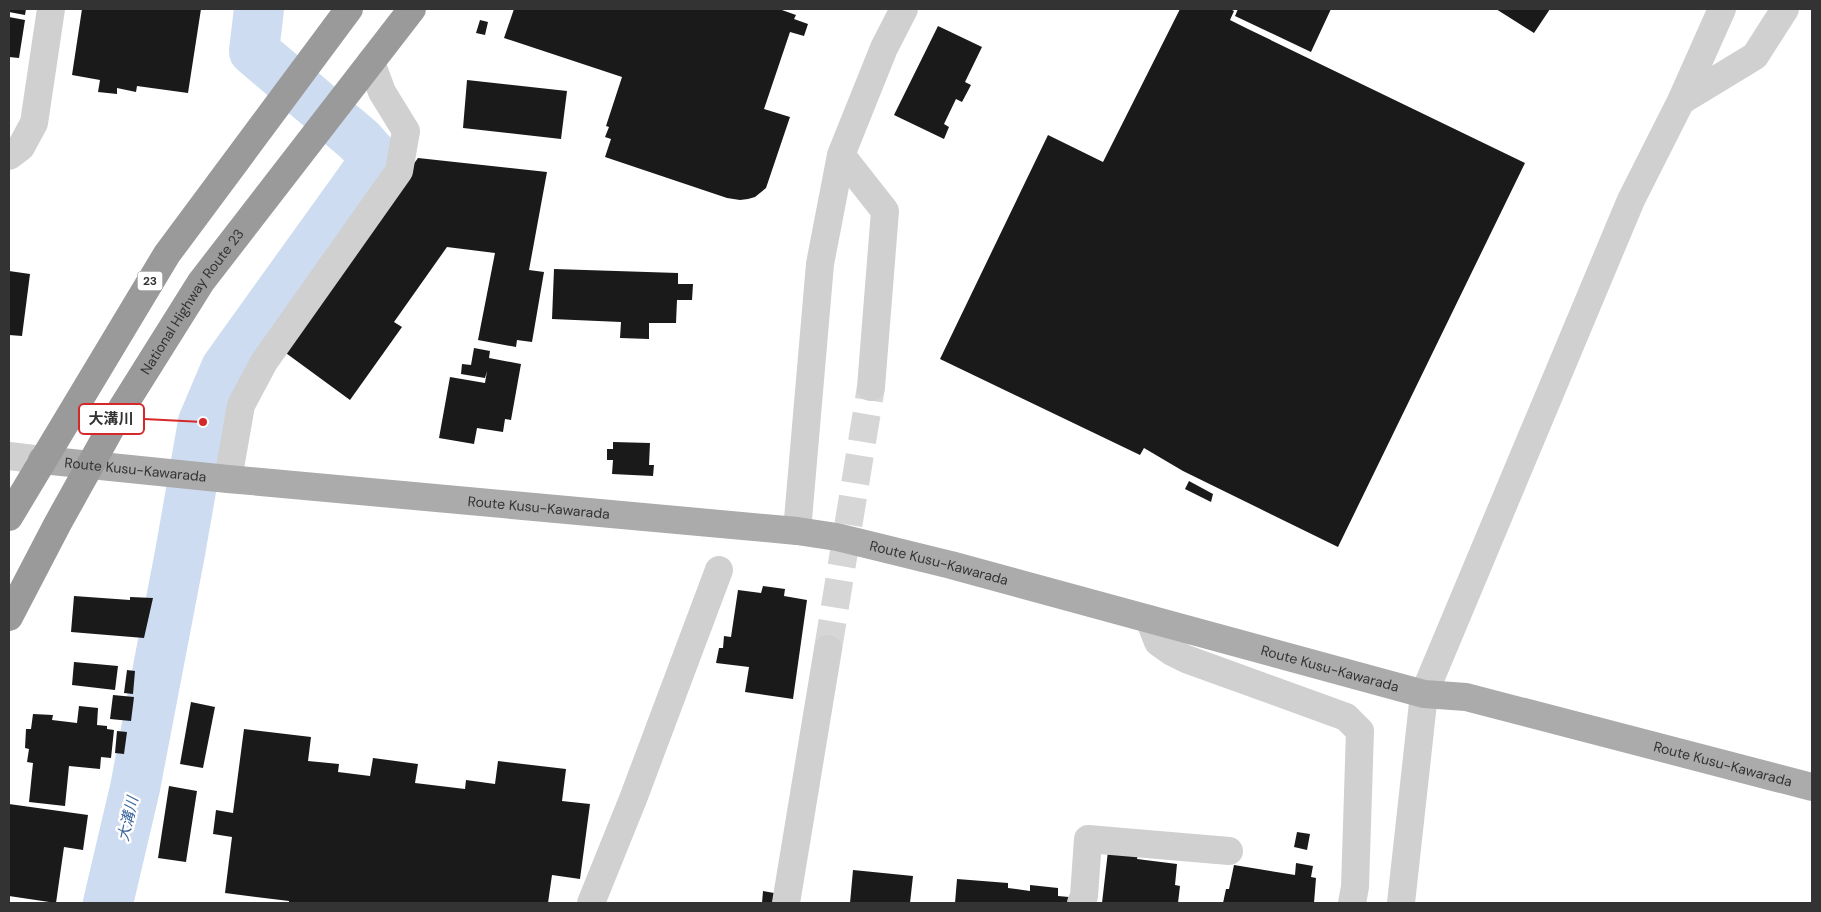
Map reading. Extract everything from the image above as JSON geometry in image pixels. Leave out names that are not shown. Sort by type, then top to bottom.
[{"type":"highway","name":"23","points":[[9,518],[167,254],[349,9]]},
{"type":"highway","name":"National Highway Route 23","points":[[9,617],[58,523],[122,408],[201,282],[412,9]]},
{"type":"main road","name":"Route Kusu-Kawarada","points":[[42,460],[223,479],[797,531],[837,537],[923,558],[1424,694],[1466,696],[1812,787]]},
{"type":"street","points":[[9,156],[21,147],[34,123],[51,9]]},
{"type":"street","points":[[797,531],[820,264],[841,155],[884,48],[904,9]]},
{"type":"street","points":[[1401,903],[1424,694],[1631,200],[1681,101],[1722,9]]},
{"type":"street","points":[[1681,101],[1755,56],[1785,9]]},
{"type":"street","points":[[223,479],[242,405],[264,362],[399,171],[406,131],[382,92],[371,62]]},
{"type":"street","points":[[841,155],[884,211],[871,387]]},
{"type":"street","points":[[9,456],[42,460]]},
{"type":"street","points":[[592,903],[719,570]]},
{"type":"street","points":[[1149,619],[1158,642],[1172,652],[1186,659],[1346,717],[1360,731],[1355,887],[1352,903]]},
{"type":"street","points":[[786,903],[828,649]]},
{"type":"street","points":[[1081,903],[1084,896],[1088,839],[1229,851]]},
{"type":"building","points":[[9,9],[26,9],[25,15],[9,12]]},
{"type":"building","points":[[82,9],[201,9],[188,93],[137,86],[136,92],[117,88],[117,94],[98,92],[100,80],[72,75]]},
{"type":"building","points":[[514,9],[779,9],[796,15],[794,19],[808,24],[804,36],[790,32],[764,109],[790,117],[766,188],[755,197],[748,199],[727,198],[605,157],[611,139],[605,137],[609,127],[606,126],[622,77],[504,38]]},
{"type":"building","points":[[1180,9],[1230,9],[1234,11],[1230,20],[1525,163],[1338,547],[1183,471],[1144,448],[1140,455],[940,359],[1048,135],[1103,162]]},
{"type":"building","points":[[1238,9],[1331,9],[1311,52],[1235,16]]},
{"type":"building","points":[[1496,9],[1550,9],[1534,33]]},
{"type":"building","points":[[9,17],[25,20],[19,58],[9,57]]},
{"type":"building","points":[[480,20],[488,22],[485,35],[476,33]]},
{"type":"building","points":[[938,26],[982,47],[965,82],[971,85],[962,102],[956,99],[944,124],[949,127],[944,139],[894,115]]},
{"type":"building","points":[[467,80],[567,91],[561,139],[463,128]]},
{"type":"building","points":[[418,158],[547,172],[529,270],[544,272],[532,342],[517,340],[516,347],[478,340],[495,253],[447,247],[394,322],[402,327],[350,400],[279,348]]},
{"type":"building","points":[[554,269],[678,273],[678,284],[693,284],[692,300],[677,300],[676,323],[649,323],[649,339],[620,338],[621,322],[552,319]]},
{"type":"building","points":[[9,271],[30,274],[22,336],[9,335]]},
{"type":"building","points":[[474,348],[490,351],[489,358],[521,364],[511,420],[505,419],[503,432],[477,428],[474,444],[439,438],[450,377],[485,383],[487,371],[485,378],[461,374],[462,364],[471,365]]},
{"type":"building","points":[[613,442],[650,443],[649,465],[654,465],[653,476],[612,474],[613,460],[607,460],[607,449],[613,449]]},
{"type":"building","points":[[1189,481],[1213,494],[1211,502],[1185,489]]},
{"type":"building","points":[[763,586],[785,589],[784,596],[807,600],[793,699],[745,692],[749,667],[716,663],[719,648],[723,648],[724,636],[731,637],[738,590],[761,593]]},
{"type":"building","points":[[74,596],[130,600],[130,597],[153,598],[144,638],[71,632]]},
{"type":"building","points":[[74,662],[118,666],[115,690],[72,685]]},
{"type":"building","points":[[127,670],[135,671],[133,694],[124,693]]},
{"type":"building","points":[[113,695],[134,697],[131,721],[110,719]]},
{"type":"building","points":[[191,702],[215,707],[203,768],[180,764]]},
{"type":"building","points":[[79,706],[98,708],[97,725],[107,726],[107,729],[114,730],[111,758],[101,757],[100,769],[69,766],[65,806],[29,802],[33,763],[27,762],[29,749],[25,748],[26,729],[31,729],[33,714],[53,715],[52,720],[77,723]]},
{"type":"building","points":[[244,729],[311,737],[308,761],[339,764],[338,772],[370,776],[373,758],[418,764],[415,783],[465,789],[466,780],[495,784],[498,761],[566,769],[562,801],[590,804],[580,879],[552,875],[548,903],[289,903],[289,901],[225,893],[232,837],[213,834],[216,810],[233,813]]},
{"type":"building","points":[[117,731],[127,732],[124,754],[115,753]]},
{"type":"building","points":[[169,786],[197,791],[186,862],[158,858]]},
{"type":"building","points":[[9,804],[88,815],[83,850],[64,847],[56,903],[9,896]]},
{"type":"building","points":[[1297,832],[1310,834],[1307,850],[1294,847]]},
{"type":"building","points":[[1108,851],[1138,855],[1137,859],[1177,864],[1175,885],[1180,886],[1178,903],[1102,903]]},
{"type":"building","points":[[1296,863],[1313,866],[1311,877],[1316,878],[1314,903],[1223,903],[1226,889],[1229,889],[1234,865],[1295,875]]},
{"type":"building","points":[[853,870],[913,876],[910,903],[850,903]]},
{"type":"building","points":[[957,879],[1008,883],[1008,888],[1030,891],[1030,885],[1058,888],[1058,896],[1069,897],[1068,903],[955,903]]},
{"type":"building","points":[[763,891],[774,893],[773,903],[762,903]]},
{"type":"waterway","name":"大溝川","points":[[108,903],[135,788],[203,422],[226,368],[376,159],[359,140],[254,51],[259,9]]},
{"type":"tunnel","points":[[828,649],[871,387]]},
{"type":"place","name":"大溝川","points":[[203,422]]}]
